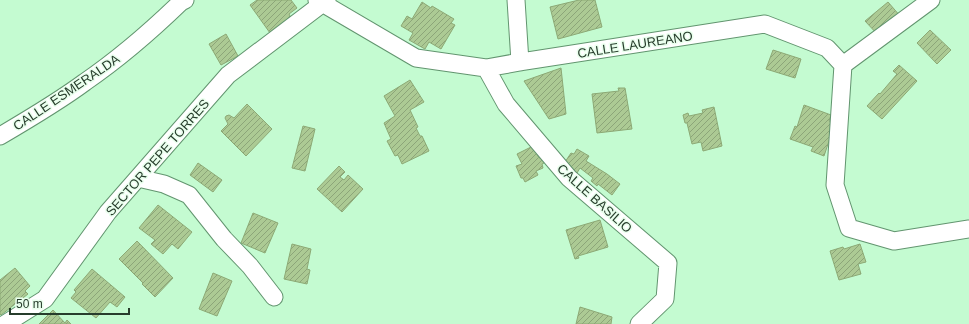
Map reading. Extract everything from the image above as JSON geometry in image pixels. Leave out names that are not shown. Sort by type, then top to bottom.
[{"type":"street","name":"CALLE ESMERALDA","points":[[0,136],[85,83],[124,53],[185,0]]},
{"type":"street","points":[[516,0],[520,62]]},
{"type":"street","points":[[931,0],[843,65],[835,185],[849,228],[894,241],[969,229]]},
{"type":"street","name":"CALLE LAUREANO","points":[[322,1],[416,58],[486,68],[765,24],[827,48],[843,65]]},
{"type":"street","name":"SECTOR PEPE TORRES","points":[[5,324],[45,299],[108,212],[228,75],[322,1]]},
{"type":"street","name":"CALLE BASILIO","points":[[486,68],[506,104],[569,178],[668,263],[665,299],[639,324]]},
{"type":"street","points":[[138,178],[164,184],[189,195],[224,239],[250,266],[274,297]]},
{"type":"building","points":[[257,0],[291,0],[297,8],[289,14],[291,18],[270,33],[250,5]]},
{"type":"building","points":[[579,0],[595,0],[602,27],[558,39],[550,7]]},
{"type":"building","points":[[422,2],[454,19],[451,23],[455,25],[441,49],[429,42],[425,49],[409,40],[413,33],[401,26],[407,16],[412,19]]},
{"type":"building","points":[[888,2],[901,17],[879,36],[865,21]]},
{"type":"building","points":[[930,30],[951,50],[937,64],[917,43]]},
{"type":"building","points":[[226,34],[238,56],[221,65],[209,44]]},
{"type":"building","points":[[773,50],[801,59],[795,78],[766,69]]},
{"type":"building","points":[[899,65],[917,81],[882,119],[867,106],[879,93],[880,94],[897,74],[893,71]]},
{"type":"building","points":[[561,68],[566,114],[549,119],[524,81]]},
{"type":"building","points":[[410,80],[424,102],[410,110],[418,127],[416,128],[420,136],[422,136],[429,151],[402,164],[398,155],[395,156],[387,141],[391,139],[384,123],[395,116],[384,96]]},
{"type":"building","points":[[618,88],[625,88],[632,129],[597,133],[592,94],[619,91]]},
{"type":"building","points":[[247,104],[272,129],[246,156],[221,131],[228,124],[225,118],[226,116],[229,115],[234,118]]},
{"type":"building","points":[[804,105],[831,115],[829,121],[835,123],[824,156],[811,151],[813,147],[790,139],[795,126],[797,127]]},
{"type":"building","points":[[714,107],[722,146],[703,151],[701,142],[692,144],[687,123],[685,123],[683,115],[688,113],[689,116],[703,113],[702,110]]},
{"type":"building","points":[[303,126],[315,129],[305,171],[292,168]]},
{"type":"building","points":[[533,146],[539,158],[542,157],[544,163],[542,164],[543,168],[536,171],[538,175],[525,182],[523,178],[521,178],[516,166],[522,164],[517,154]]},
{"type":"building","points":[[577,149],[589,156],[586,161],[620,184],[612,195],[598,184],[597,186],[591,181],[593,178],[580,168],[577,173],[563,165],[571,153],[574,154]]},
{"type":"building","points":[[198,163],[222,180],[213,192],[190,175]]},
{"type":"building","points":[[339,166],[345,172],[340,177],[344,180],[348,175],[363,189],[342,212],[317,189]]},
{"type":"building","points":[[158,205],[192,232],[178,249],[172,244],[163,254],[151,244],[155,240],[139,228]]},
{"type":"building","points":[[253,213],[278,223],[265,253],[241,243]]},
{"type":"building","points":[[600,220],[608,247],[578,256],[579,258],[575,259],[566,230]]},
{"type":"building","points":[[137,241],[173,278],[155,297],[119,259]]},
{"type":"building","points":[[292,244],[311,249],[307,269],[310,270],[307,284],[284,279]]},
{"type":"building","points":[[860,244],[866,262],[858,264],[861,274],[839,280],[830,251],[843,247],[844,249]]},
{"type":"building","points":[[15,268],[30,286],[25,291],[28,294],[1,315],[0,280]]},
{"type":"building","points":[[92,269],[125,297],[117,307],[110,302],[96,318],[71,298],[76,292],[74,290]]},
{"type":"building","points":[[213,273],[232,281],[217,316],[199,309]]},
{"type":"building","points":[[580,307],[612,317],[611,324],[576,324]]},
{"type":"building","points":[[53,310],[65,323],[67,320],[71,324],[39,324]]}]
